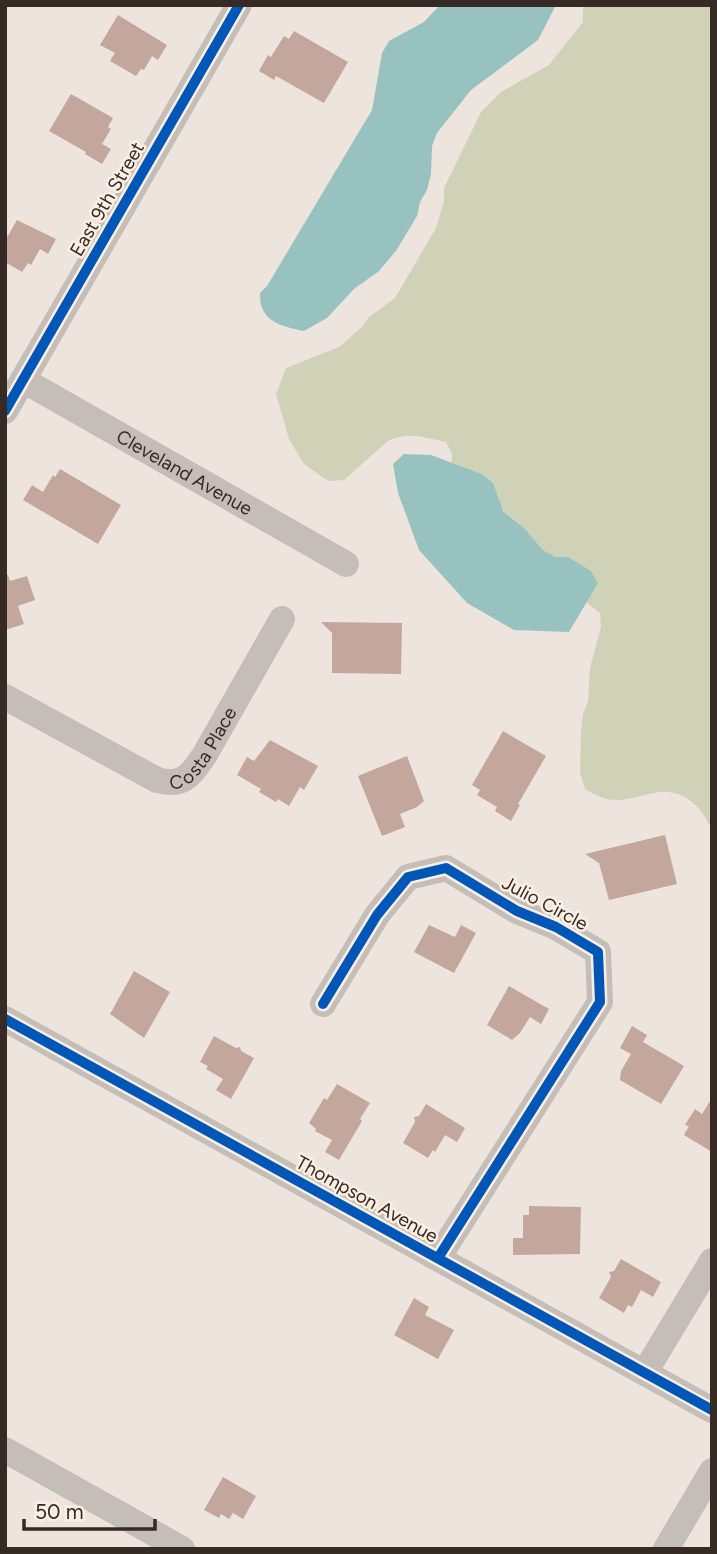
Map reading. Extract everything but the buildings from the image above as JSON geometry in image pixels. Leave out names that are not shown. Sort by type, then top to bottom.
[{"type":"street","name":"East 9th Street","points":[[5,411],[239,5]]},
{"type":"street","name":"Cleveland Avenue","points":[[23,380],[346,564]]},
{"type":"street","name":"Costa Place","points":[[5,697],[157,780],[170,783],[181,781],[191,775],[204,756],[282,619]]},
{"type":"street","name":"Julio Circle","points":[[323,1004],[377,915],[408,877],[446,868],[517,911],[556,927],[598,952],[600,1002],[438,1258]]},
{"type":"street","name":"Thompson Avenue","points":[[5,1019],[712,1410]]},
{"type":"street","points":[[645,1372],[712,1261]]},
{"type":"street","points":[[5,1450],[182,1549]]},
{"type":"street","points":[[666,1549],[712,1471]]},
{"type":"green space","points":[[583,5],[712,5],[712,831],[699,808],[677,794],[659,792],[616,800],[604,798],[585,789],[580,773],[581,731],[588,701],[590,668],[601,627],[600,613],[586,602],[598,583],[543,550],[524,528],[503,510],[482,474],[452,463],[452,454],[446,442],[418,436],[389,440],[344,480],[328,481],[304,464],[289,439],[276,394],[286,368],[339,347],[361,328],[369,317],[395,298],[436,228],[444,201],[444,188],[481,112],[501,92],[549,65],[583,22]]},
{"type":"water","points":[[440,5],[556,5],[538,40],[471,90],[437,133],[432,146],[431,174],[417,216],[396,251],[378,272],[355,288],[327,318],[304,331],[273,321],[263,310],[260,293],[267,286],[372,110],[382,53],[389,41],[424,22]]},
{"type":"water","points":[[404,454],[431,455],[482,474],[493,483],[503,511],[524,528],[543,550],[555,557],[568,557],[591,571],[598,583],[569,632],[514,630],[467,603],[419,550],[398,493],[393,464]]},
{"type":"cycle path","points":[[5,411],[239,5]]},
{"type":"cycle path","points":[[323,1004],[377,915],[408,877],[446,868],[517,911],[556,927],[598,952],[600,1002],[438,1258]]},
{"type":"cycle path","points":[[5,1019],[712,1410]]}]
